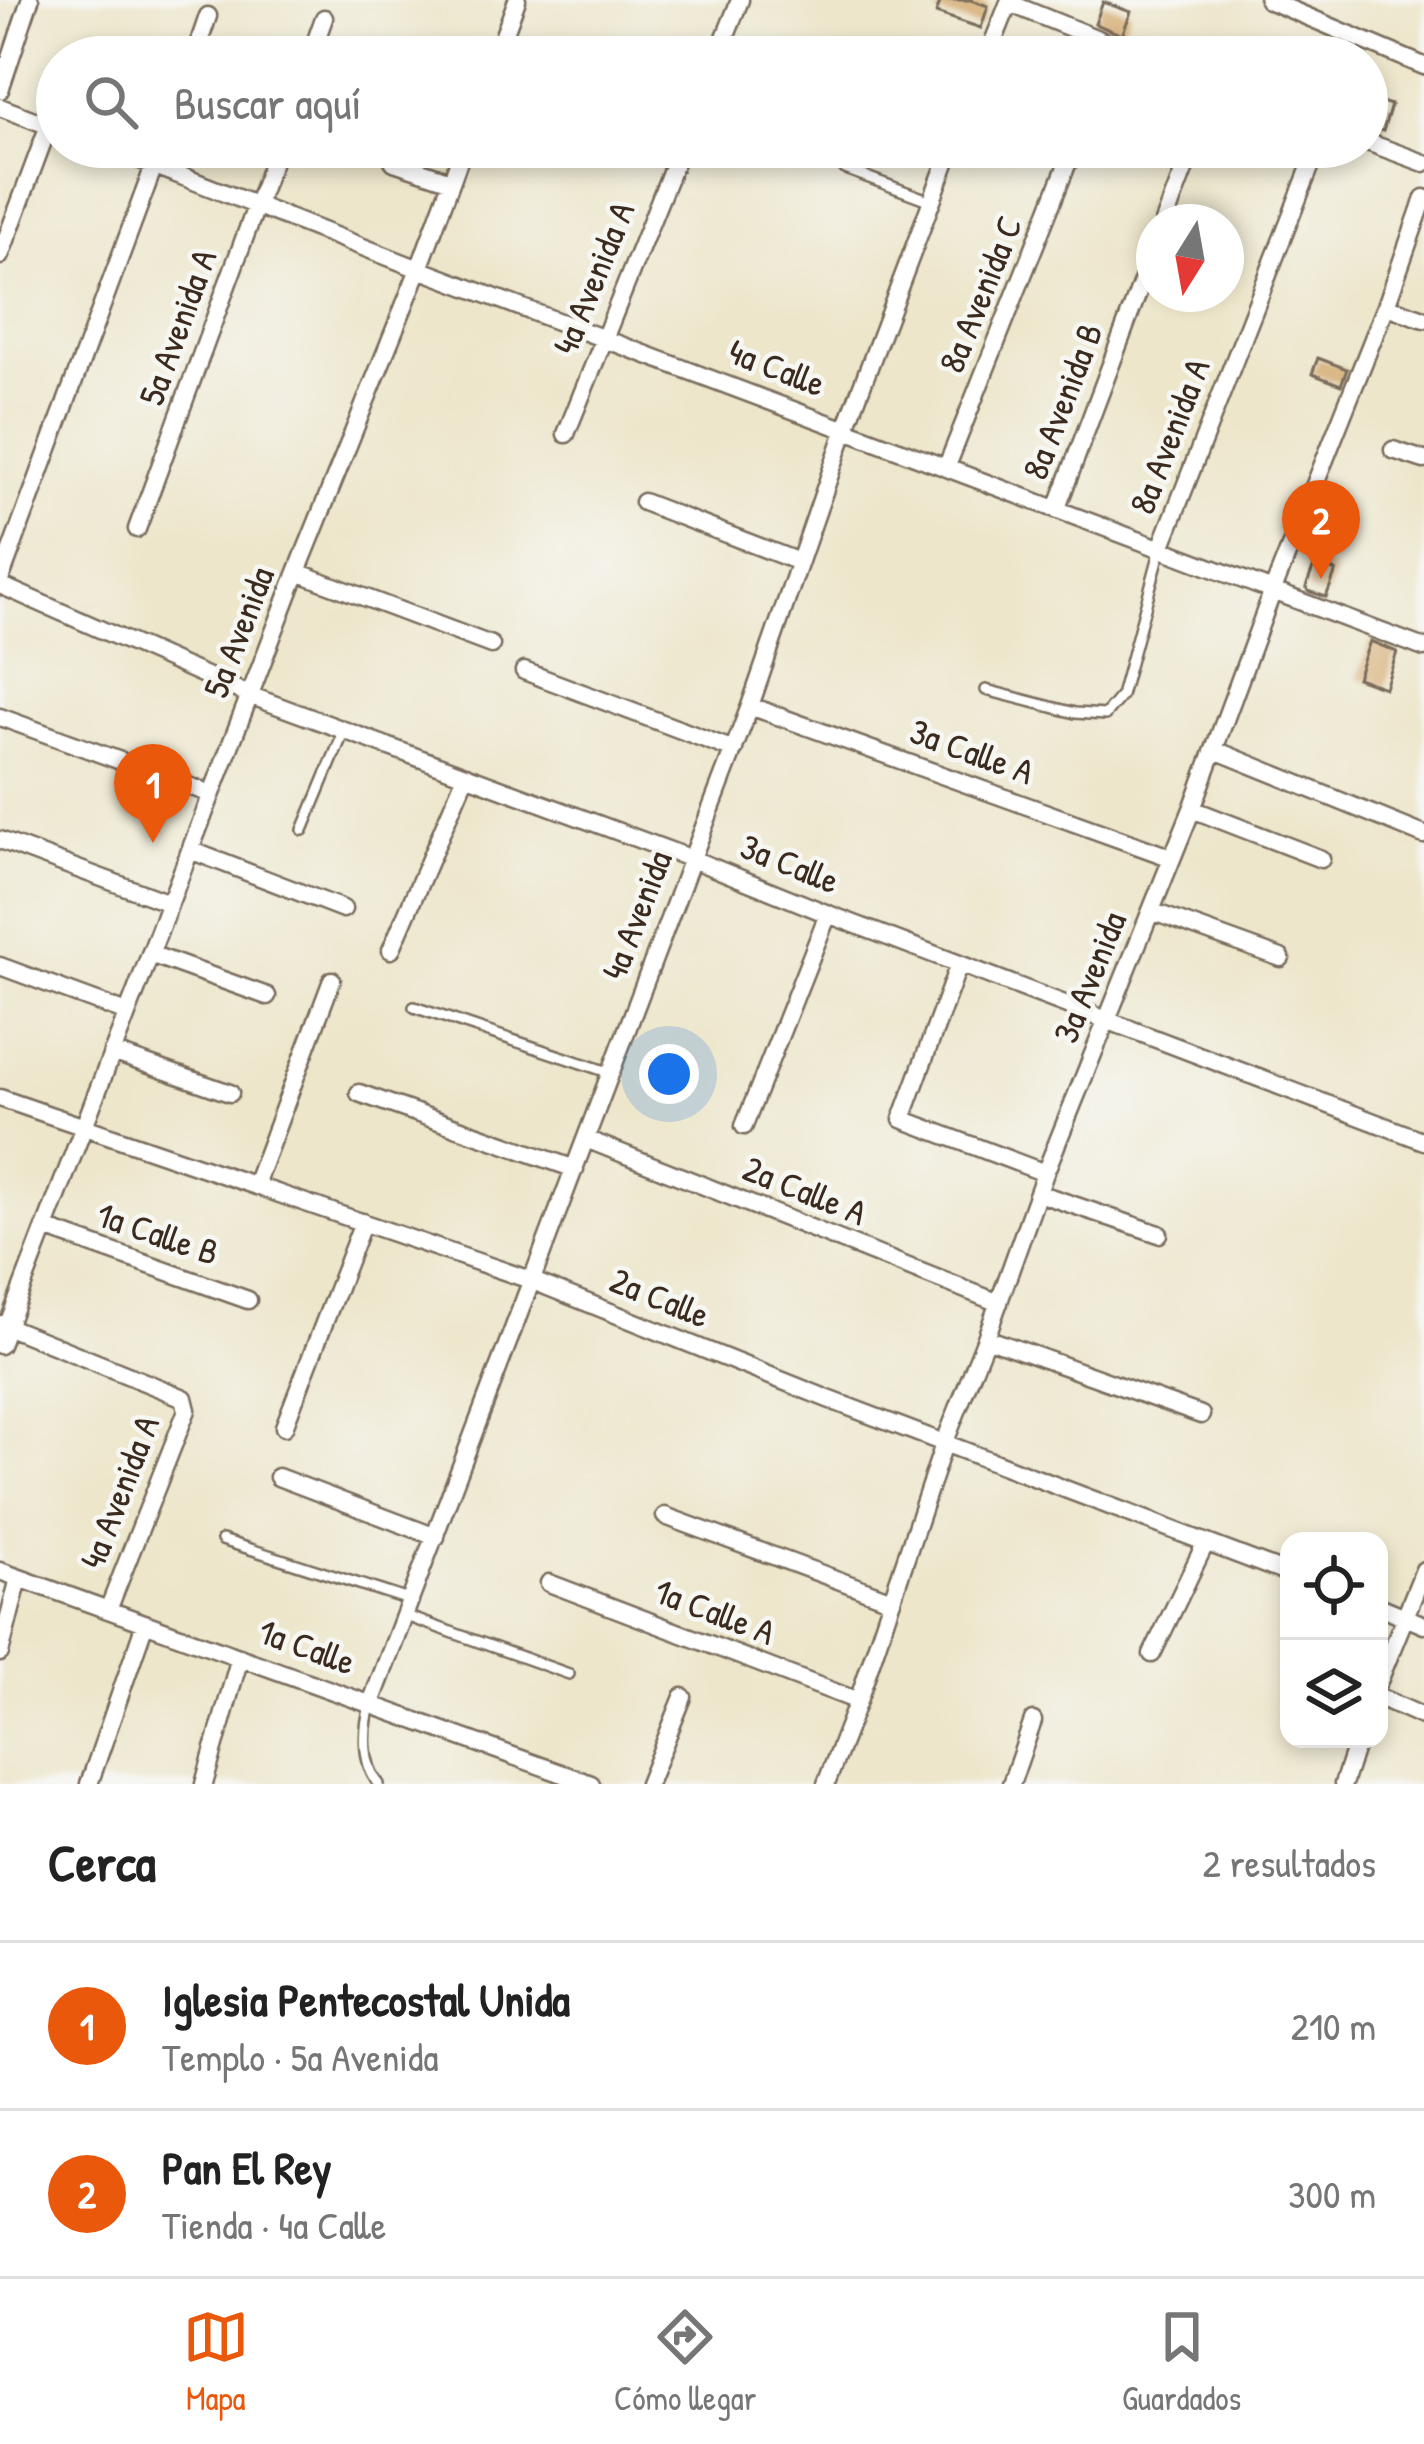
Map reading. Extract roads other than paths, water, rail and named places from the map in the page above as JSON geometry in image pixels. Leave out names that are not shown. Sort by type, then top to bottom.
[{"type":"street","points":[[0,90],[30,0]]},
{"type":"street","points":[[504,36],[517,0]]},
{"type":"street","points":[[725,36],[740,0]]},
{"type":"street","points":[[1268,0],[1353,36]]},
{"type":"street","points":[[996,36],[1009,1],[1080,36]]},
{"type":"street","points":[[201,36],[208,16]]},
{"type":"street","points":[[318,36],[324,18]]},
{"type":"street","points":[[1388,51],[1424,66]]},
{"type":"street","points":[[0,107],[36,121]]},
{"type":"street","points":[[1388,150],[1424,163]]},
{"type":"street","points":[[0,256],[36,168]]},
{"type":"street","points":[[0,582],[154,168]]},
{"type":"street","name":"4a Calle","points":[[183,168],[419,269],[1424,648]]},
{"type":"street","name":"5a Avenida A","points":[[136,530],[271,168]]},
{"type":"street","points":[[412,168],[452,181]]},
{"type":"street","name":"5a Avenida","points":[[0,1345],[457,168]]},
{"type":"street","name":"4a Avenida A","points":[[566,434],[673,168]]},
{"type":"street","name":"4a Avenida","points":[[371,1703],[734,750],[846,428],[944,168]]},
{"type":"street","name":"8a Avenida C","points":[[947,466],[1066,168]]},
{"type":"street","points":[[1171,204],[1184,168]]},
{"type":"street","name":"8a Avenida A","points":[[1161,548],[1310,168]]},
{"type":"street","name":"3a Avenida","points":[[826,1784],[944,1444],[1045,1173],[1215,750],[1424,198]]},
{"type":"street","name":"8a Avenida B","points":[[1057,508],[1136,298]]},
{"type":"street","points":[[1386,306],[1424,319]]},
{"type":"street","points":[[1393,450],[1424,460]]},
{"type":"street","points":[[643,502],[800,562]]},
{"type":"street","points":[[297,572],[491,644]]},
{"type":"street","name":"3a Calle","points":[[0,582],[249,695],[692,859],[1424,1141]]},
{"type":"street","points":[[524,671],[734,750]]},
{"type":"street","name":"3a Calle A","points":[[750,706],[1172,858]]},
{"type":"street","points":[[0,717],[211,794]]},
{"type":"street","points":[[1215,750],[1424,835]]},
{"type":"street","points":[[391,950],[466,775]]},
{"type":"street","points":[[1192,809],[1321,859]]},
{"type":"street","points":[[0,840],[170,903]]},
{"type":"street","points":[[190,850],[343,909]]},
{"type":"street","points":[[1151,911],[1280,958]]},
{"type":"street","points":[[744,1126],[828,914]]},
{"type":"street","points":[[150,954],[268,995]]},
{"type":"street","points":[[959,964],[902,1120],[1045,1173]]},
{"type":"street","points":[[0,966],[127,1013]]},
{"type":"street","points":[[255,1185],[332,980]]},
{"type":"street","points":[[112,1052],[230,1093]]},
{"type":"street","points":[[359,1093],[575,1169]]},
{"type":"street","name":"2a Calle","points":[[0,1098],[532,1281],[1280,1571]]},
{"type":"street","name":"2a Calle A","points":[[586,1139],[999,1303]]},
{"type":"street","points":[[1038,1193],[1159,1234]]},
{"type":"street","points":[[284,1427],[362,1222]]},
{"type":"street","name":"1a Calle B","points":[[45,1228],[248,1300]]},
{"type":"street","name":"4a Avenida A","points":[[4,1325],[184,1398],[187,1410],[108,1610]]},
{"type":"street","points":[[986,1339],[1201,1415]]},
{"type":"street","points":[[278,1477],[436,1537]]},
{"type":"street","points":[[664,1516],[892,1600]]},
{"type":"street","points":[[1152,1654],[1204,1544]]},
{"type":"street","points":[[1388,1658],[1424,1570]]},
{"type":"street","name":"1a Calle","points":[[0,1571],[591,1784]]},
{"type":"street","points":[[0,1653],[19,1578]]},
{"type":"street","name":"1a Calle A","points":[[549,1583],[858,1701]]},
{"type":"street","points":[[1388,1609],[1424,1624]]},
{"type":"street","points":[[89,1784],[145,1623]]},
{"type":"street","points":[[205,1784],[240,1657]]},
{"type":"street","points":[[648,1784],[683,1697]]},
{"type":"street","points":[[1388,1701],[1424,1718]]},
{"type":"street","points":[[1011,1784],[1033,1721]]},
{"type":"street","points":[[1343,1784],[1355,1748]]},
{"type":"lane","points":[[845,168],[931,201]]},
{"type":"lane","points":[[986,690],[1075,713],[1105,715],[1121,696],[1161,548]]},
{"type":"lane","points":[[303,830],[342,728]]},
{"type":"lane","points":[[414,1007],[611,1073]]},
{"type":"lane","points":[[222,1540],[569,1674]]},
{"type":"lane","points":[[371,1703],[366,1719],[368,1772],[380,1784]]},
{"type":"place","name":"Pan El Rey","points":[[1321,579]]},
{"type":"place","name":"Iglesia Pentecostal Unida","points":[[153,843]]}]
